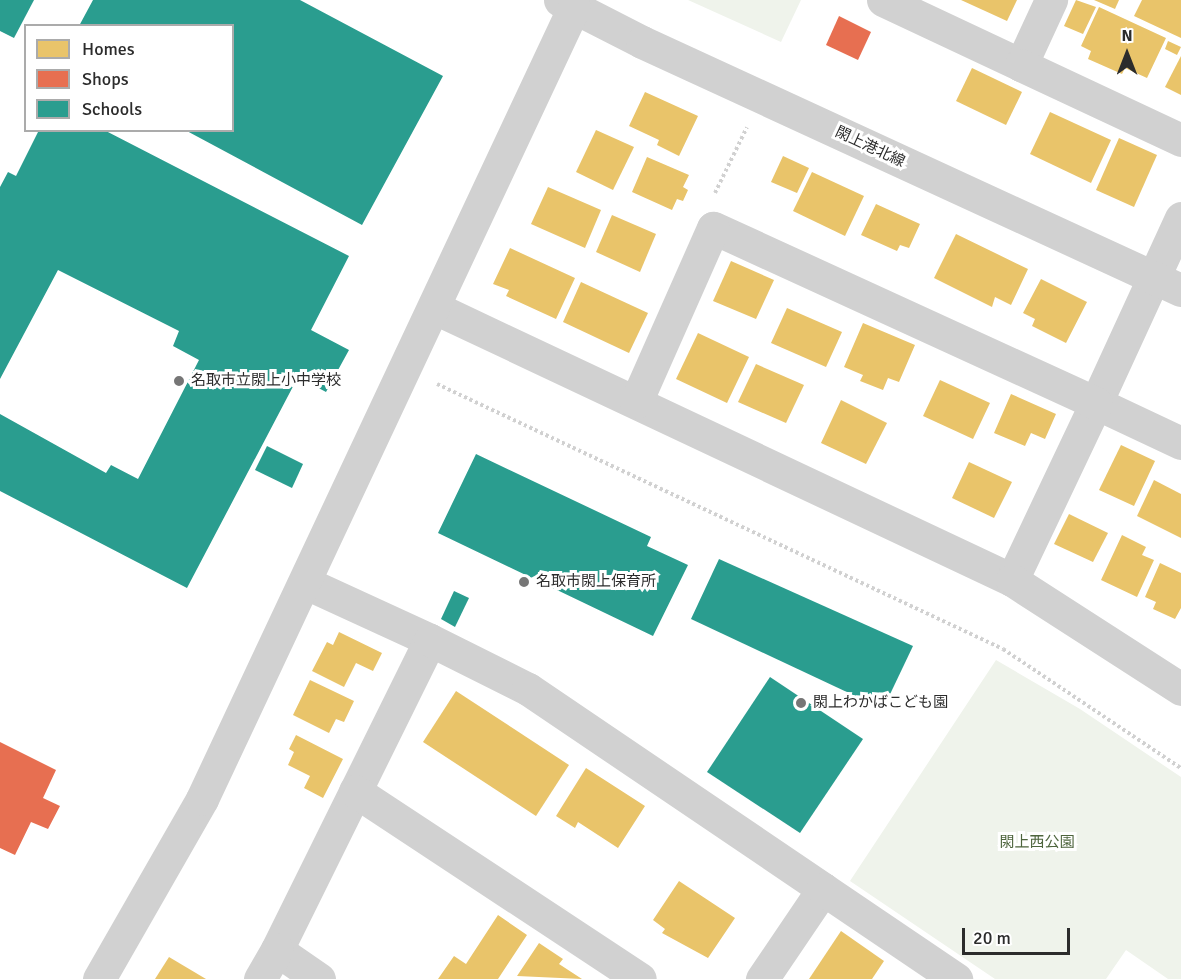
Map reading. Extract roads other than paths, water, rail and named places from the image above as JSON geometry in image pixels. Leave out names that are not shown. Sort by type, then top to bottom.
[{"type":"street","points":[[883,0],[1181,140]]},
{"type":"street","points":[[1021,65],[1052,0]]},
{"type":"street","points":[[99,979],[202,799],[435,308],[570,2]]},
{"type":"street","name":"閖上港北線","points":[[570,2],[642,42],[1167,284]]},
{"type":"street","points":[[1012,580],[1096,403],[1167,284],[1181,218]]},
{"type":"street","points":[[636,402],[713,228],[1181,442]]},
{"type":"street","points":[[435,308],[1012,580],[1181,689]]},
{"type":"street","points":[[306,583],[430,640],[528,689],[957,979]]},
{"type":"street","points":[[260,979],[277,950],[430,640]]},
{"type":"street","points":[[355,792],[640,979]]},
{"type":"street","points":[[762,979],[823,889]]},
{"type":"street","points":[[277,950],[319,979]]},
{"type":"place","name":"名取市立閖上小中学校","points":[[179,381]]},
{"type":"place","name":"名取市閖上保育所","points":[[524,582]]},
{"type":"place","name":"閖上わかばこども園","points":[[801,703]]},
{"type":"park label","name":"閖上西公園","points":[[1037,843]]}]
